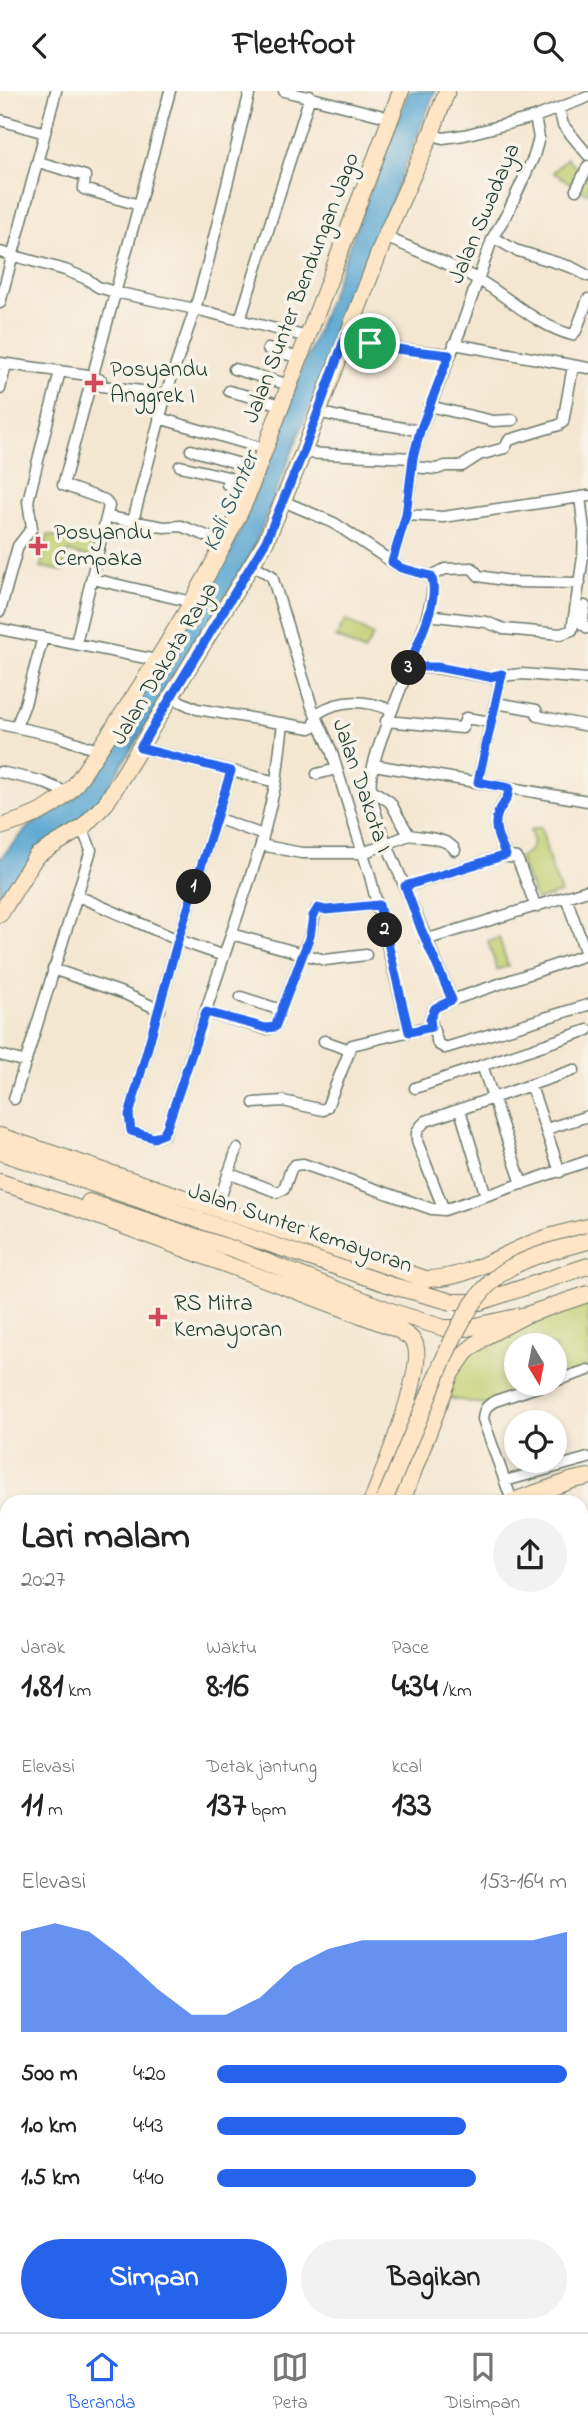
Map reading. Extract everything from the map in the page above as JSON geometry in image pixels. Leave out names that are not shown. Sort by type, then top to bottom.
[{"type":"street","points":[[0,303],[56,91]]},
{"type":"street","points":[[76,643],[109,506],[105,500],[63,485],[170,91]]},
{"type":"street","points":[[133,521],[166,394],[195,309],[250,91]]},
{"type":"street","points":[[284,91],[391,118]]},
{"type":"street","name":"Jalan Sunter Bendungan Jago","points":[[0,827],[41,814],[68,793],[156,660],[225,543],[258,469],[401,91]]},
{"type":"street","name":"Jalan Dakota Raya","points":[[0,914],[36,856],[82,828],[106,803],[253,565],[303,453],[346,335],[447,91]]},
{"type":"street","points":[[240,320],[310,96]]},
{"type":"street","points":[[431,134],[443,138],[464,135],[559,109],[574,97],[588,97]]},
{"type":"street","points":[[559,109],[563,125],[588,155]]},
{"type":"street","name":"Jalan Swadaya","points":[[392,562],[406,515],[420,431],[493,237],[534,156],[540,138],[535,117]]},
{"type":"street","points":[[0,120],[45,133]]},
{"type":"street","points":[[39,162],[85,176],[84,189],[139,205]]},
{"type":"street","points":[[576,190],[588,166]]},
{"type":"street","points":[[385,237],[478,280],[534,319],[558,331],[572,335],[584,326],[588,299]]},
{"type":"street","points":[[493,237],[515,250],[571,267],[588,276]]},
{"type":"street","points":[[0,252],[65,270],[115,292],[308,337]]},
{"type":"street","points":[[346,335],[387,348],[452,349],[588,368]]},
{"type":"street","points":[[268,349],[300,358]]},
{"type":"street","points":[[0,389],[3,363],[91,376],[101,380],[101,386],[166,394]]},
{"type":"street","points":[[303,453],[413,463],[437,469],[462,466],[479,455],[505,448],[509,440],[563,422],[573,366]]},
{"type":"street","points":[[234,369],[290,385]]},
{"type":"street","points":[[0,611],[4,581],[18,546],[32,528],[28,501],[60,371]]},
{"type":"street","points":[[229,391],[282,405]]},
{"type":"street","points":[[429,406],[493,421],[513,420]]},
{"type":"street","points":[[318,412],[348,420],[420,431]]},
{"type":"street","points":[[159,418],[265,449]]},
{"type":"street","points":[[191,450],[258,469]]},
{"type":"street","points":[[180,466],[228,477],[227,484],[249,492]]},
{"type":"street","points":[[406,515],[443,517],[584,496],[586,557],[580,583],[582,624],[588,628]]},
{"type":"street","points":[[283,501],[334,523],[401,568],[431,576],[445,569],[472,568],[479,576],[516,582],[580,583]]},
{"type":"street","points":[[108,517],[164,527],[181,526],[225,543]]},
{"type":"street","name":"Jalan Dakota I","points":[[253,565],[272,576],[379,905],[409,1032]]},
{"type":"street","points":[[431,576],[434,594],[428,615],[386,721],[371,777],[374,805],[396,868],[452,1000]]},
{"type":"street","points":[[93,579],[192,602]]},
{"type":"street","points":[[428,615],[486,622],[504,629],[568,633],[583,606]]},
{"type":"street","points":[[0,629],[156,660]]},
{"type":"street","points":[[16,727],[43,637]]},
{"type":"street","points":[[408,667],[437,667],[489,677],[502,674],[588,679]]},
{"type":"street","points":[[478,782],[502,674]]},
{"type":"street","points":[[170,697],[197,709],[310,728],[317,720],[318,713],[343,703],[372,702],[391,710]]},
{"type":"street","points":[[496,703],[537,710],[538,716],[588,726]]},
{"type":"street","points":[[386,721],[459,728],[463,727],[466,718],[491,722]]},
{"type":"street","points":[[231,771],[178,940],[129,1121],[131,1131],[154,1138],[163,1134],[167,1127],[262,840],[276,782],[283,723]]},
{"type":"street","points":[[0,724],[57,736],[97,750]]},
{"type":"street","points":[[140,748],[276,782]]},
{"type":"street","points":[[374,765],[588,801]]},
{"type":"street","points":[[317,774],[335,769]]},
{"type":"street","points":[[0,772],[40,781],[68,793]]},
{"type":"street","points":[[506,855],[498,840],[496,821],[501,808],[508,800],[509,788]]},
{"type":"street","points":[[372,790],[390,802],[409,835]]},
{"type":"street","points":[[216,818],[262,840],[301,853],[363,853],[409,835],[445,841],[455,850]]},
{"type":"street","points":[[14,1099],[92,850],[82,828]]},
{"type":"street","points":[[405,886],[506,855],[517,858],[536,907]]},
{"type":"street","points":[[425,940],[588,890]]},
{"type":"street","points":[[78,896],[178,940],[224,956]]},
{"type":"street","points":[[566,897],[587,954],[452,1000],[435,1008],[430,1019],[431,1027],[438,1044],[448,1048],[588,1005]]},
{"type":"street","points":[[206,1012],[270,1029],[275,1027],[318,908],[326,910],[379,905]]},
{"type":"street","points":[[231,934],[325,960],[366,955]]},
{"type":"street","points":[[53,969],[125,994],[160,1010]]},
{"type":"street","points":[[241,997],[281,1010]]},
{"type":"street","points":[[254,1103],[284,1101],[318,1110],[325,1109],[353,1044],[431,1027]]},
{"type":"street","points":[[415,1088],[588,1030]]},
{"type":"street","points":[[324,1041],[350,1050]]},
{"type":"street","points":[[0,1055],[26,1062]]},
{"type":"street","points":[[482,1066],[522,1184]]},
{"type":"street","points":[[444,1210],[416,1135],[418,1128],[426,1121],[574,1070]]},
{"type":"street","points":[[531,1086],[560,1172]]},
{"type":"street","points":[[460,1110],[486,1196]]},
{"type":"street","points":[[546,1129],[588,1116]]},
{"type":"street","points":[[0,1136],[216,1210],[250,1229],[426,1279],[467,1273],[534,1242],[588,1227]]},
{"type":"street","points":[[216,1210],[237,1149]]},
{"type":"street","name":"Jalan Sunter Kemayoran","points":[[0,1152],[250,1229],[314,1258],[393,1286],[452,1303],[480,1302],[588,1266]]},
{"type":"street","points":[[228,1173],[277,1192],[284,1189],[291,1169],[295,1165],[303,1164],[432,1209],[444,1210],[588,1161]]},
{"type":"street","points":[[58,1171],[82,1164]]},
{"type":"street","name":"Jalan Sunter Kemayoran","points":[[0,1174],[64,1198],[236,1250],[396,1313],[444,1328],[467,1328],[526,1315]]},
{"type":"street","points":[[0,1182],[64,1198],[218,1261],[394,1327],[407,1335],[414,1342],[417,1353],[411,1388],[374,1495]]},
{"type":"street","points":[[387,1495],[451,1343],[475,1303],[509,1268],[546,1251],[588,1241]]},
{"type":"street","points":[[218,1261],[236,1250]]},
{"type":"street","points":[[308,1277],[314,1258]]},
{"type":"street","points":[[409,1495],[451,1373],[467,1352],[486,1336],[526,1315],[588,1294]]},
{"type":"street","points":[[361,1299],[368,1318]]},
{"type":"street","points":[[407,1335],[418,1319],[441,1300]]},
{"type":"street","points":[[567,1377],[588,1370]]},
{"type":"street","points":[[411,1388],[419,1382],[428,1381],[439,1388],[442,1397]]},
{"type":"street","points":[[507,1397],[488,1405],[483,1419],[510,1495]]},
{"type":"street","points":[[505,1481],[588,1458]]},
{"type":"street","points":[[529,1495],[588,1477]]},
{"type":"street","points":[[562,1495],[588,1487]]},
{"type":"green space","points":[[567,158],[579,170],[588,171],[588,194],[553,172]]},
{"type":"green space","points":[[48,535],[99,547],[96,558],[68,552],[63,571],[41,567]]},
{"type":"green space","points":[[346,620],[373,636],[364,652],[336,637]]},
{"type":"green space","points":[[541,827],[561,893],[536,900],[519,858],[531,849],[533,840],[530,830]]},
{"type":"green space","points":[[499,938],[508,966],[497,970],[488,941]]},
{"type":"green space","points":[[588,1294],[588,1371],[567,1378],[567,1333],[506,1333]]},
{"type":"green space","points":[[504,1334],[504,1397],[511,1397],[488,1405],[442,1397],[466,1352]]},
{"type":"water","points":[[409,91],[435,91],[251,555],[100,800],[0,903],[0,859],[29,826],[75,798],[164,661],[238,537]]},
{"type":"place","name":"Posyandu Anggrek I","points":[[94,383]]},
{"type":"place","name":"Posyandu Cempaka","points":[[38,546]]},
{"type":"place","name":"RS Mitra Kemayoran","points":[[158,1317]]},
{"type":"route","points":[[346,335],[370,343],[387,348],[449,355],[420,431],[413,458],[406,515],[392,562],[401,568],[431,576],[434,582],[434,594],[428,615],[408,667],[437,667],[489,677],[502,674],[478,782],[509,788],[508,800],[497,815],[496,821],[498,840],[506,855],[405,886],[452,1000],[435,1008],[430,1019],[431,1027],[409,1032],[379,905],[352,909],[318,908],[275,1027],[266,1028],[206,1012],[167,1127],[163,1134],[154,1138],[131,1131],[129,1115],[178,940],[231,771],[140,748],[266,541],[303,453],[346,335]]},
{"type":"water label","name":"Kali Sunter","points":[[232,502]]}]
